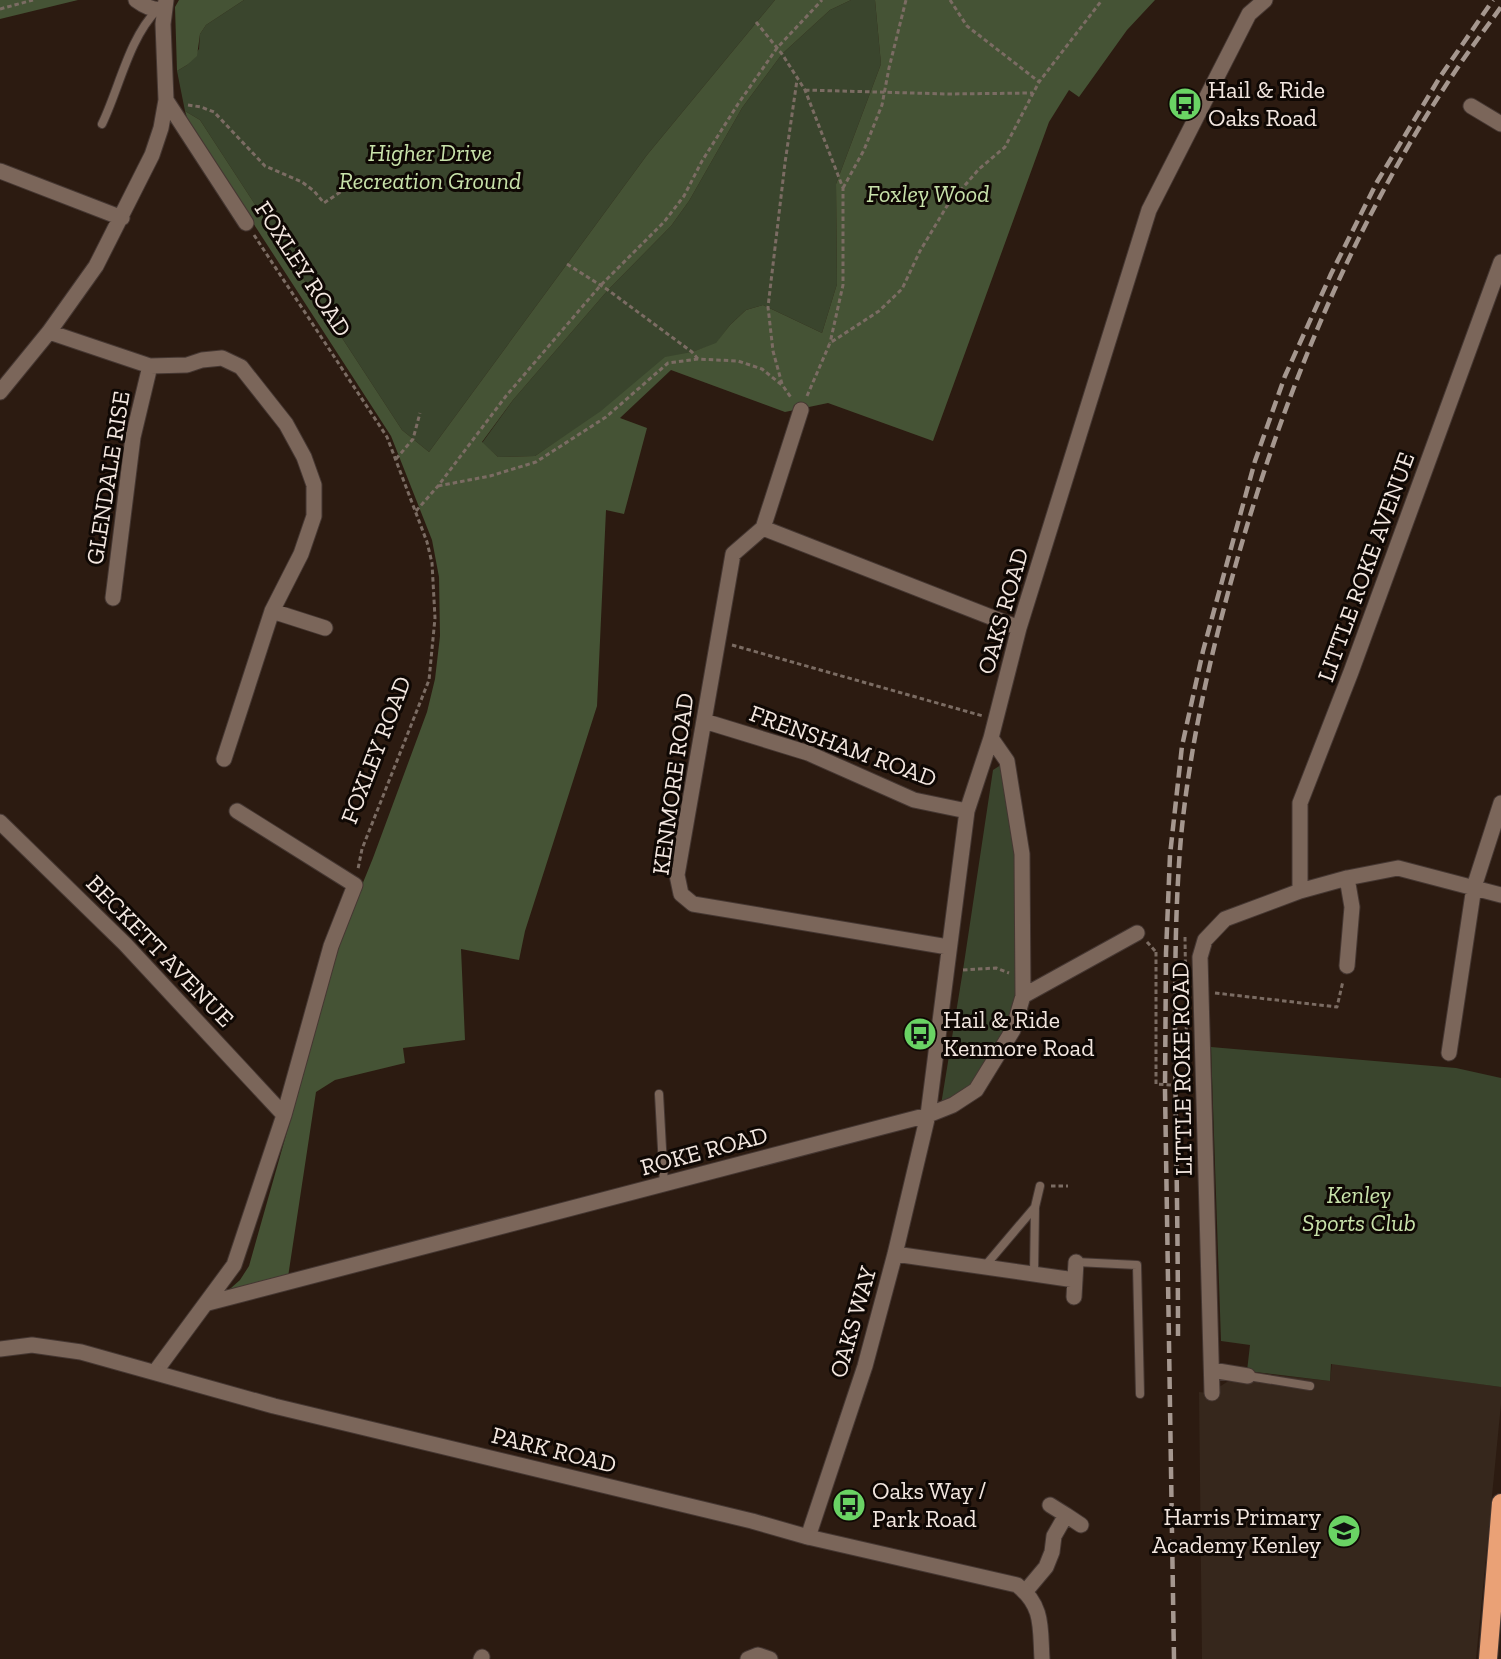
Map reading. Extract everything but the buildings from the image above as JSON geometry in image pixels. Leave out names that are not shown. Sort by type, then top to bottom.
[{"type":"highway","points":[[1488,1659],[1501,1503]]},
{"type":"street","points":[[0,393],[49,332],[96,266],[152,155],[161,128],[166,100],[162,7],[141,4],[136,0]]},
{"type":"street","name":"OAKS ROAD","points":[[927,1115],[967,811],[992,738],[1019,628],[1149,210],[1250,14],[1264,0]]},
{"type":"street","name":"FOXLEY ROAD","points":[[166,100],[246,224]]},
{"type":"street","points":[[1472,106],[1501,124]]},
{"type":"street","points":[[0,171],[122,218]]},
{"type":"street","name":"LITTLE ROKE AVENUE","points":[[1300,891],[1299,803],[1351,672],[1501,262]]},
{"type":"street","points":[[49,332],[150,366],[187,365],[202,360],[222,358],[241,367],[286,424],[304,457],[314,485],[314,516],[301,554],[272,611],[224,759]]},
{"type":"street","name":"GLENDALE RISE","points":[[113,598],[133,437],[150,366]]},
{"type":"street","points":[[801,410],[763,528],[1019,628]]},
{"type":"street","name":"KENMORE ROAD","points":[[763,528],[733,554],[677,875],[681,894],[693,904],[948,947]]},
{"type":"street","points":[[272,611],[325,628]]},
{"type":"street","name":"FRENSHAM ROAD","points":[[704,721],[808,753],[914,800],[967,811]]},
{"type":"street","name":"ROKE ROAD","points":[[208,1303],[927,1115],[953,1106],[976,1090],[1013,1030],[1023,996],[1022,854],[1007,761],[992,738]]},
{"type":"street","points":[[1449,1053],[1474,887],[1501,803]]},
{"type":"street","points":[[155,1372],[234,1265],[284,1115],[331,946],[355,885],[237,811]]},
{"type":"street","name":"BECKETT AVENUE","points":[[0,822],[125,944],[284,1115]]},
{"type":"street","name":"LITTLE ROKE ROAD","points":[[1212,1393],[1200,957],[1205,940],[1225,919],[1300,891],[1347,878],[1398,868],[1501,895]]},
{"type":"street","points":[[1347,878],[1352,907],[1347,966]]},
{"type":"street","points":[[1023,996],[1137,933]]},
{"type":"street","name":"OAKS WAY","points":[[808,1537],[866,1366],[896,1254],[927,1115]]},
{"type":"street","points":[[896,1254],[1075,1280]]},
{"type":"street","points":[[1074,1297],[1076,1262]]},
{"type":"street","name":"PARK ROAD","points":[[0,1349],[32,1345],[81,1352],[273,1406],[752,1521],[808,1537],[1017,1585],[1025,1592]]},
{"type":"street","points":[[1212,1370],[1248,1376]]},
{"type":"street","points":[[1050,1505],[1081,1525]]},
{"type":"street","points":[[1042,1659],[1039,1614],[1025,1592],[1046,1567],[1052,1552],[1054,1536],[1066,1515]]},
{"type":"street","points":[[748,1659],[758,1655],[770,1659]]},
{"type":"lane","points":[[102,124],[147,20],[162,7]]},
{"type":"lane","points":[[659,1094],[664,1185]]},
{"type":"lane","points":[[1034,1274],[1035,1207],[1040,1186]]},
{"type":"lane","points":[[984,1267],[1035,1207]]},
{"type":"lane","points":[[1076,1262],[1137,1265],[1140,1394]]},
{"type":"lane","points":[[1248,1376],[1310,1386]]},
{"type":"path","points":[[0,9],[33,0]]},
{"type":"path","points":[[416,512],[506,396],[600,286],[664,222],[684,196],[702,161],[777,48],[822,0]]},
{"type":"path","points":[[843,188],[864,150],[882,105],[906,0]]},
{"type":"path","points":[[950,0],[967,26],[1039,82]]},
{"type":"path","points":[[830,343],[879,310],[902,289],[920,251],[947,206],[979,169],[1005,147],[1039,82],[1102,0]]},
{"type":"path","points":[[756,22],[777,48],[805,90],[843,188],[843,285],[830,343],[801,410]]},
{"type":"path","points":[[438,486],[490,476],[536,462],[606,417],[668,363],[698,359],[738,361],[762,369],[783,386],[772,351],[768,307],[797,80]]},
{"type":"path","points":[[805,90],[884,93],[1033,93]]},
{"type":"path","points":[[166,100],[214,112],[265,166],[302,182],[324,203],[355,182]]},
{"type":"path","name":"FOXLEY ROAD","points":[[246,224],[387,437],[427,542],[434,580],[435,618],[429,680],[362,849],[355,885]]},
{"type":"path","points":[[567,264],[692,352],[698,359]]},
{"type":"path","points":[[396,459],[413,439],[420,413]]},
{"type":"path","points":[[718,641],[996,719]]},
{"type":"path","points":[[1156,952],[1156,1084],[1187,1086],[1185,937]]},
{"type":"path","points":[[1227,994],[1337,1007],[1347,966]]},
{"type":"path","points":[[963,970],[996,968]]},
{"type":"path","points":[[1040,1186],[1068,1186]]},
{"type":"shaded area","name":"Harris Primary Academy Kenley","points":[[1332,1363],[1501,1387],[1476,1659],[1202,1659],[1199,1392],[1217,1394],[1219,1387],[1227,1382],[1236,1381],[1249,1372],[1330,1381]]},
{"type":"green space","points":[[0,0],[78,0],[0,19]]},
{"type":"green space","points":[[179,0],[244,0],[206,25],[200,34],[197,56],[177,71],[175,7]]},
{"type":"green space","name":"Higher Drive Recreation Ground","points":[[244,0],[775,0],[647,155],[429,452],[402,430],[200,120],[185,111],[177,71],[187,65],[199,49],[200,34],[206,25]]},
{"type":"green space","name":"Foxley Wood","points":[[775,0],[851,0],[830,10],[782,54],[742,108],[689,201],[671,226],[608,290],[513,400],[482,442],[498,457],[535,456],[601,411],[665,357],[692,352],[716,343],[746,310],[763,305],[822,333],[837,284],[836,184],[881,64],[875,0],[1155,0],[1127,30],[1079,97],[1069,90],[1049,122],[933,441],[828,403],[785,412],[671,370],[620,418],[647,428],[624,514],[606,510],[597,706],[525,931],[519,960],[461,949],[465,1040],[403,1048],[405,1063],[335,1080],[316,1092],[288,1277],[222,1296],[240,1280],[249,1266],[336,949],[373,858],[427,712],[435,679],[440,636],[439,577],[432,540],[391,436],[189,124],[185,111],[200,120],[402,430],[429,452],[647,155]]},
{"type":"green space","points":[[851,0],[875,0],[881,64],[836,184],[837,284],[822,333],[763,305],[746,310],[730,325],[716,344],[692,352],[535,456],[498,457],[482,443],[513,400],[608,290],[671,226],[689,201],[742,108],[782,54],[830,10]]},
{"type":"green space","points":[[1007,761],[1022,854],[1023,996],[976,1090],[940,1111],[993,770]]},
{"type":"green space","name":"Kenley Sports Club","points":[[1211,1047],[1456,1068],[1501,1078],[1501,1387],[1331,1364],[1330,1381],[1247,1371],[1250,1345],[1221,1341]]},
{"type":"railway","points":[[1174,1659],[1165,1090],[1166,953],[1170,855],[1182,746],[1203,651],[1255,461],[1285,376],[1331,274],[1377,182],[1440,77],[1493,0]]},
{"type":"railway","points":[[1178,1336],[1175,1048],[1178,890],[1181,837],[1189,774],[1213,650],[1248,521],[1270,453],[1321,320],[1383,192],[1418,130],[1456,70],[1501,7]]},
{"type":"place","name":"Hail & Ride Oaks Road","points":[[1185,104]]},
{"type":"place","name":"Hail & Ride Kenmore Road","points":[[920,1034]]},
{"type":"place","name":"Oaks Way / Park Road","points":[[849,1505]]},
{"type":"place","name":"Harris Primary Academy Kenley","points":[[1344,1531]]}]
